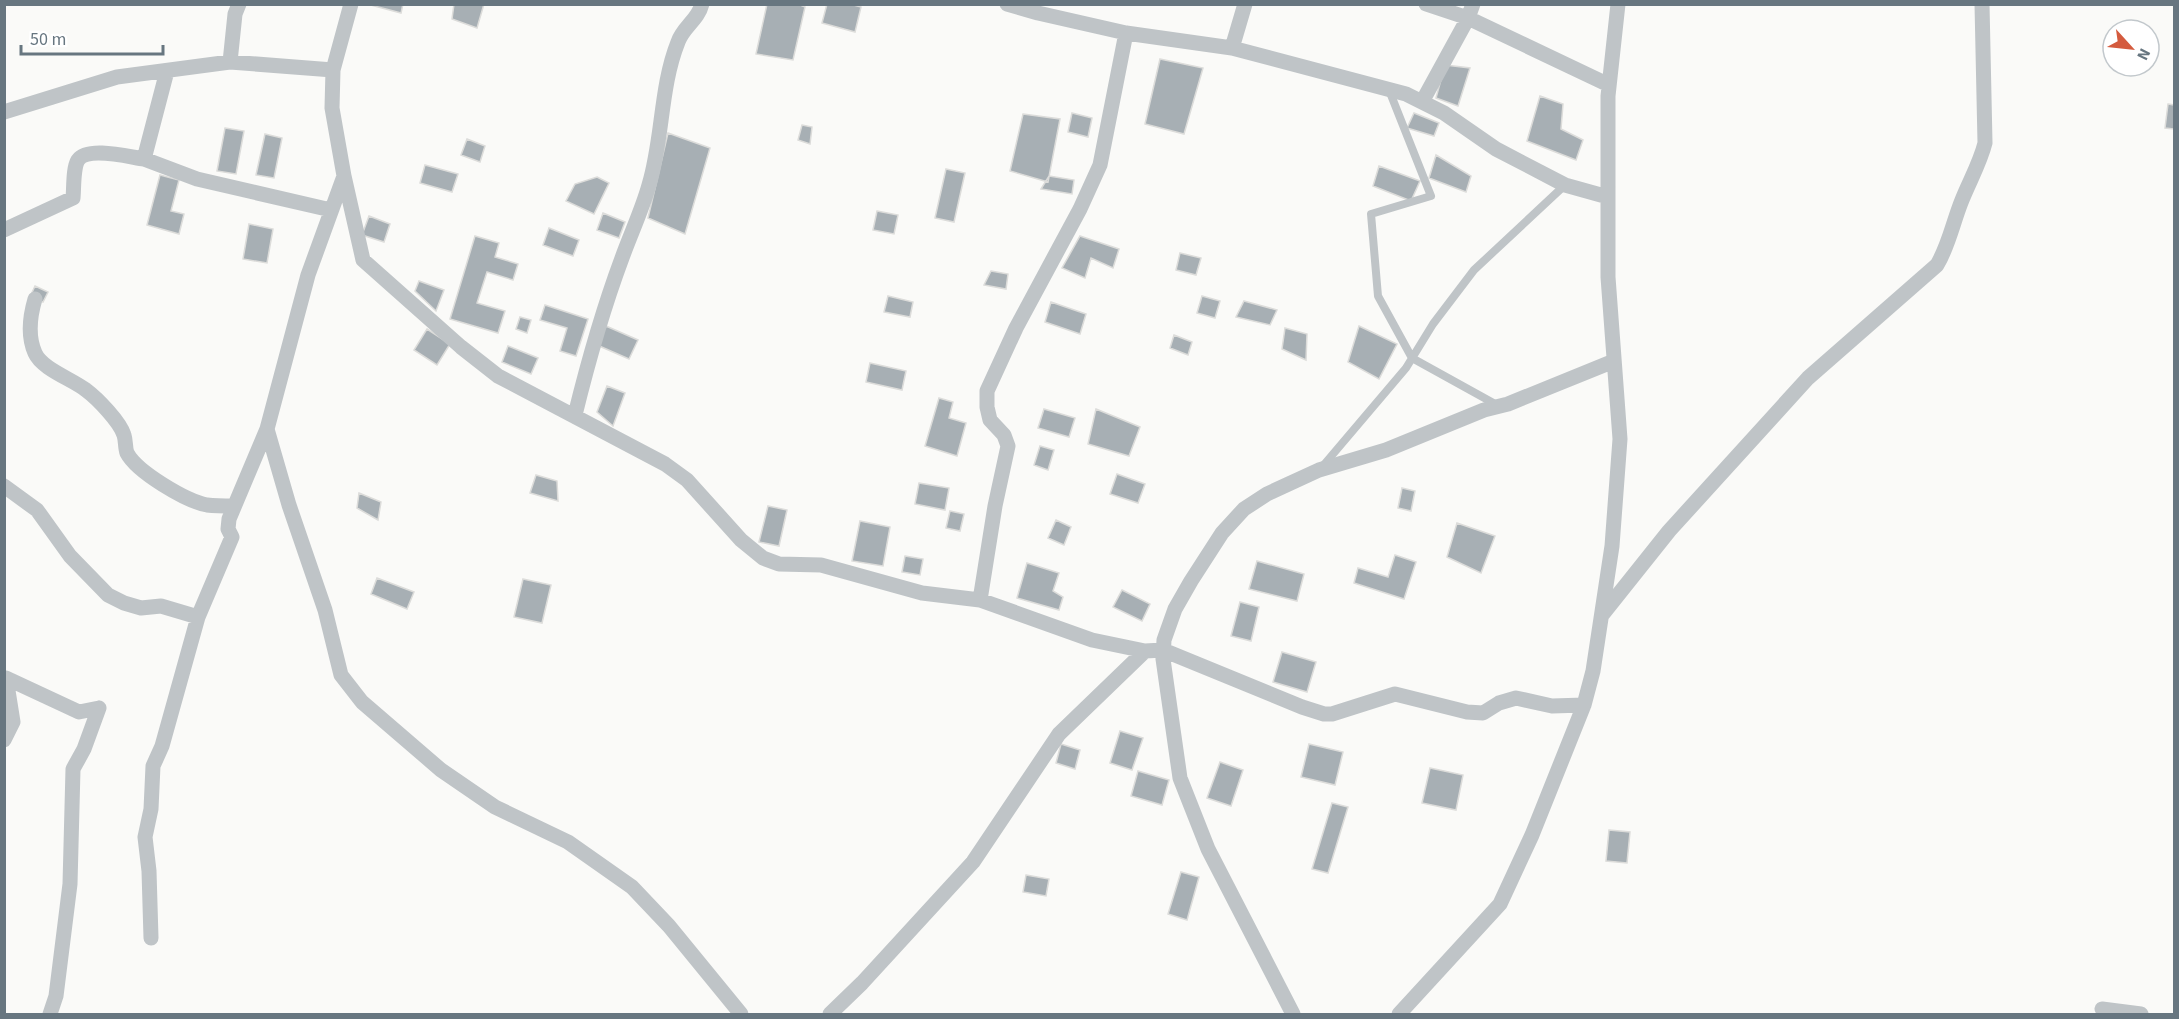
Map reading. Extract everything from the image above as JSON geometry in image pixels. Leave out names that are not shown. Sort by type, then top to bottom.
[{"type":"street","points":[[230,62],[235,14],[239,4]]},
{"type":"street","points":[[351,4],[333,70],[332,108],[344,176],[363,260],[498,376],[665,464],[687,480],[741,540],[763,558],[779,564],[820,565],[922,593],[980,600],[1092,640],[1145,651],[1164,650],[1324,714],[1343,711],[1395,694],[1467,712],[1483,712],[1499,703],[1516,698],[1552,706],[1584,705]]},
{"type":"street","points":[[575,415],[592,348],[650,183],[668,81],[678,41],[686,27],[699,15],[702,4]]},
{"type":"street","points":[[1007,4],[1038,14],[1126,33],[1232,48],[1406,94],[1444,112],[1496,149],[1565,185],[1608,196]]},
{"type":"street","points":[[1232,48],[1245,4]]},
{"type":"street","points":[[1426,4],[1471,11],[1609,85]]},
{"type":"street","points":[[1398,1014],[1500,904],[1532,835],[1584,705],[1593,671],[1612,546],[1620,439],[1608,277],[1609,85],[1618,4]]},
{"type":"street","points":[[1601,616],[1669,531],[1808,378],[1937,266],[1945,251],[1962,200],[1981,161],[1985,143],[1982,4]]},
{"type":"street","points":[[1422,102],[1471,11]]},
{"type":"street","points":[[980,600],[995,506],[1008,446],[1004,435],[990,420],[987,391],[1016,328],[1080,209],[1100,165],[1126,33]]},
{"type":"street","points":[[4,112],[117,77],[230,62],[333,70]]},
{"type":"street","points":[[144,159],[167,71]]},
{"type":"street","points":[[4,230],[73,198],[77,161],[85,153],[95,152],[144,159],[197,179],[331,210]]},
{"type":"street","points":[[151,938],[149,871],[145,837],[151,809],[155,757],[162,746],[198,617],[232,537],[228,529],[229,519],[267,429],[308,275],[344,176]]},
{"type":"street","points":[[35,299],[30,335],[35,353],[40,361],[87,390],[106,410],[121,429],[125,437],[126,452],[138,468],[197,502],[205,505],[234,506]]},
{"type":"street","points":[[1293,1014],[1208,849],[1180,778],[1163,659],[1164,640],[1175,609],[1222,533],[1244,509],[1268,494],[1320,470],[1386,450],[1473,414],[1614,361]]},
{"type":"street","points":[[267,429],[289,505],[325,610],[340,675],[362,702],[441,770],[486,801],[568,842],[632,887],[669,926],[741,1014]]},
{"type":"street","points":[[4,486],[37,510],[70,556],[108,595],[141,608],[161,606],[198,617]]},
{"type":"street","points":[[830,1014],[862,983],[973,862],[1059,734],[1145,651]]},
{"type":"street","points":[[4,740],[13,722],[6,678],[79,712],[99,708],[84,749],[72,769],[70,884],[56,996],[51,1014]]},
{"type":"street","points":[[2102,1009],[2141,1014]]},
{"type":"lane","points":[[1389,90],[1431,196],[1371,214],[1378,296],[1412,358],[1498,406]]},
{"type":"lane","points":[[1320,470],[1406,368],[1433,324],[1474,270],[1565,185]]},
{"type":"building","points":[[367,4],[403,4],[401,13]]},
{"type":"building","points":[[454,4],[484,4],[477,28],[452,19]]},
{"type":"building","points":[[767,4],[798,4],[805,7],[793,60],[756,54]]},
{"type":"building","points":[[827,4],[850,4],[861,7],[855,32],[822,23]]},
{"type":"building","points":[[1160,59],[1203,68],[1184,134],[1145,124]]},
{"type":"building","points":[[1445,65],[1470,68],[1458,106],[1436,98]]},
{"type":"building","points":[[1540,96],[1563,104],[1561,129],[1583,140],[1576,160],[1527,141]]},
{"type":"building","points":[[2168,104],[2174,105],[2174,129],[2165,128]]},
{"type":"building","points":[[1072,113],[1092,118],[1088,137],[1068,132]]},
{"type":"building","points":[[1414,113],[1439,123],[1434,136],[1407,128]]},
{"type":"building","points":[[1023,114],[1060,119],[1048,182],[1010,171]]},
{"type":"building","points":[[802,125],[812,127],[810,144],[798,140]]},
{"type":"building","points":[[225,128],[244,131],[236,174],[217,171]]},
{"type":"building","points":[[668,133],[710,148],[685,234],[648,218]]},
{"type":"building","points":[[265,134],[282,138],[274,178],[256,175]]},
{"type":"building","points":[[467,139],[485,146],[480,162],[461,155]]},
{"type":"building","points":[[1436,155],[1471,176],[1466,192],[1429,178]]},
{"type":"building","points":[[425,165],[458,174],[452,192],[420,183]]},
{"type":"building","points":[[1379,166],[1420,181],[1411,201],[1373,186]]},
{"type":"building","points":[[946,169],[965,173],[954,222],[935,218]]},
{"type":"building","points":[[160,175],[179,180],[171,211],[184,214],[179,234],[147,225]]},
{"type":"building","points":[[1049,176],[1074,180],[1072,194],[1041,189]]},
{"type":"building","points":[[597,177],[609,183],[594,214],[566,201],[575,184]]},
{"type":"building","points":[[877,211],[898,215],[894,234],[873,230]]},
{"type":"building","points":[[603,213],[625,222],[619,238],[597,230]]},
{"type":"building","points":[[369,216],[390,224],[384,242],[362,235]]},
{"type":"building","points":[[249,224],[273,229],[267,263],[243,259]]},
{"type":"building","points":[[549,228],[579,240],[573,256],[543,245]]},
{"type":"building","points":[[475,236],[499,243],[495,257],[518,264],[513,280],[487,272],[477,303],[505,311],[498,333],[450,319]]},
{"type":"building","points":[[1080,236],[1119,249],[1113,268],[1091,258],[1085,278],[1062,268]]},
{"type":"building","points":[[1180,253],[1201,258],[1196,275],[1176,270]]},
{"type":"building","points":[[991,271],[1008,274],[1006,289],[984,285]]},
{"type":"building","points":[[419,281],[444,290],[436,311],[415,291]]},
{"type":"building","points":[[35,286],[48,292],[43,302],[30,297]]},
{"type":"building","points":[[888,296],[913,302],[910,317],[884,312]]},
{"type":"building","points":[[1202,296],[1220,301],[1215,318],[1197,313]]},
{"type":"building","points":[[1244,301],[1277,310],[1270,325],[1236,317]]},
{"type":"building","points":[[1051,302],[1086,314],[1080,334],[1045,322]]},
{"type":"building","points":[[545,305],[588,319],[576,356],[560,351],[567,328],[540,320]]},
{"type":"building","points":[[520,317],[531,320],[527,333],[516,329]]},
{"type":"building","points":[[606,326],[638,340],[629,359],[597,345]]},
{"type":"building","points":[[1359,326],[1397,344],[1379,379],[1348,362]]},
{"type":"building","points":[[1285,328],[1307,334],[1306,360],[1282,349]]},
{"type":"building","points":[[427,329],[450,344],[437,365],[414,350]]},
{"type":"building","points":[[1174,335],[1192,342],[1188,355],[1170,348]]},
{"type":"building","points":[[508,346],[538,358],[531,374],[502,362]]},
{"type":"building","points":[[870,363],[906,371],[902,390],[866,382]]},
{"type":"building","points":[[607,386],[625,393],[613,426],[597,412]]},
{"type":"building","points":[[939,398],[953,402],[949,418],[966,423],[957,456],[925,446]]},
{"type":"building","points":[[1044,409],[1075,418],[1069,437],[1038,428]]},
{"type":"building","points":[[1096,409],[1140,427],[1129,456],[1088,444]]},
{"type":"building","points":[[1040,446],[1054,450],[1048,470],[1034,465]]},
{"type":"building","points":[[1117,474],[1145,484],[1138,503],[1110,494]]},
{"type":"building","points":[[536,475],[557,481],[558,501],[530,493]]},
{"type":"building","points":[[919,483],[949,488],[945,510],[915,504]]},
{"type":"building","points":[[1402,488],[1415,491],[1411,511],[1398,508]]},
{"type":"building","points":[[359,493],[381,502],[378,520],[357,508]]},
{"type":"building","points":[[768,506],[787,510],[779,546],[759,542]]},
{"type":"building","points":[[950,511],[964,514],[960,531],[946,528]]},
{"type":"building","points":[[1056,520],[1071,527],[1064,545],[1048,538]]},
{"type":"building","points":[[860,521],[890,527],[883,566],[852,561]]},
{"type":"building","points":[[1457,523],[1495,536],[1481,573],[1447,557]]},
{"type":"building","points":[[1395,555],[1416,562],[1404,599],[1354,583],[1358,568],[1388,577]]},
{"type":"building","points":[[905,556],[923,559],[920,575],[902,572]]},
{"type":"building","points":[[1257,561],[1304,574],[1297,601],[1249,589]]},
{"type":"building","points":[[1027,563],[1059,573],[1053,591],[1063,597],[1059,610],[1017,598]]},
{"type":"building","points":[[377,578],[414,592],[407,609],[371,594]]},
{"type":"building","points":[[523,579],[551,585],[542,623],[514,617]]},
{"type":"building","points":[[1122,590],[1150,604],[1142,621],[1113,607]]},
{"type":"building","points":[[1240,602],[1259,607],[1251,641],[1231,636]]},
{"type":"building","points":[[1282,652],[1316,662],[1307,692],[1273,682]]},
{"type":"building","points":[[1120,731],[1143,738],[1132,770],[1110,763]]},
{"type":"building","points":[[1061,744],[1080,750],[1075,769],[1056,763]]},
{"type":"building","points":[[1309,744],[1343,752],[1335,785],[1301,777]]},
{"type":"building","points":[[1220,762],[1243,770],[1231,806],[1207,798]]},
{"type":"building","points":[[1430,768],[1463,775],[1456,810],[1422,803]]},
{"type":"building","points":[[1138,771],[1169,780],[1162,805],[1131,796]]},
{"type":"building","points":[[1332,803],[1348,807],[1328,873],[1312,869]]},
{"type":"building","points":[[1609,830],[1630,832],[1627,863],[1606,861]]},
{"type":"building","points":[[1181,872],[1199,877],[1187,920],[1168,914]]},
{"type":"building","points":[[1026,875],[1049,879],[1046,896],[1023,892]]}]
